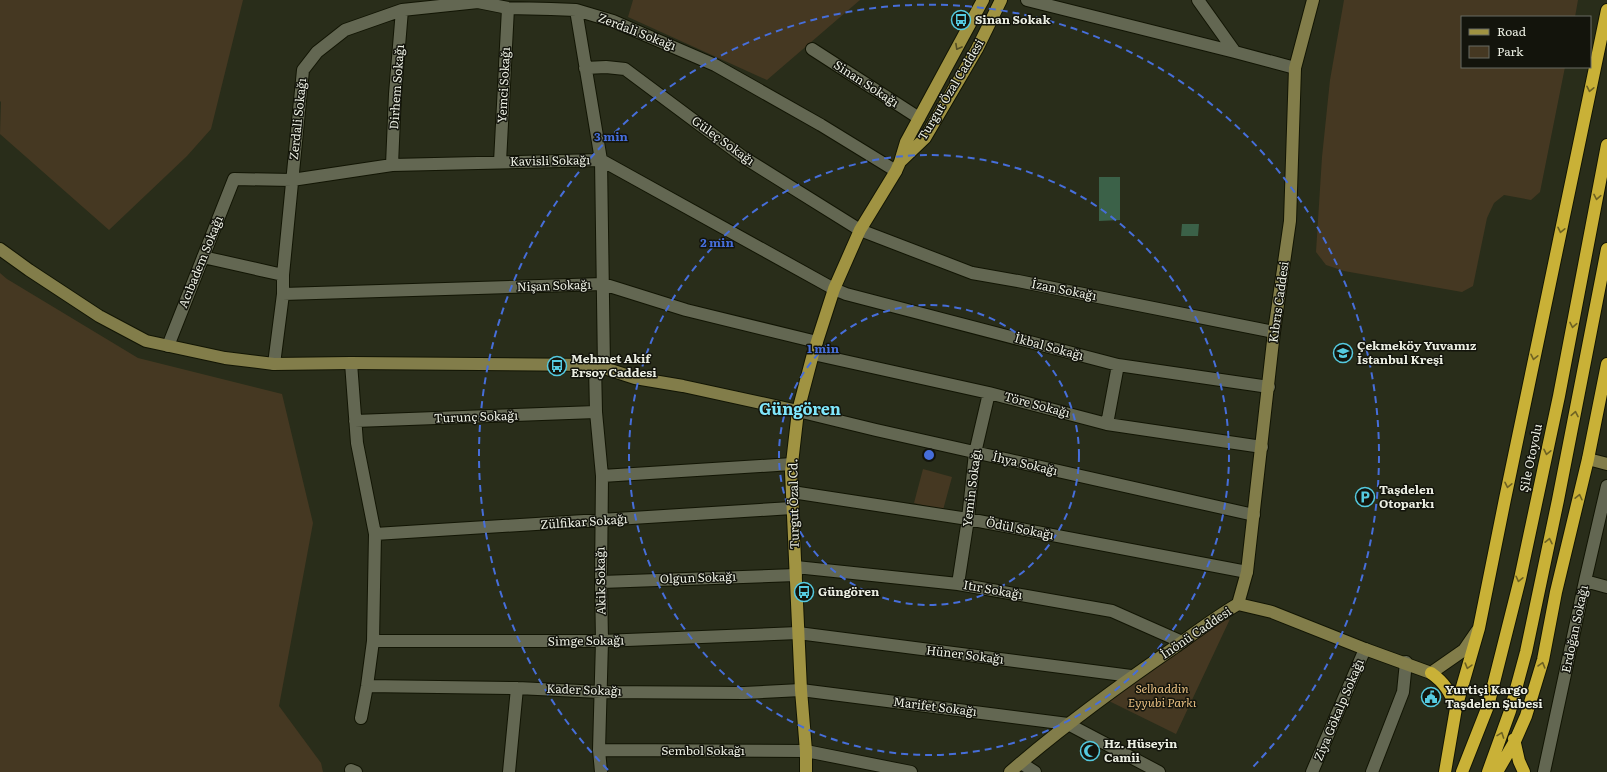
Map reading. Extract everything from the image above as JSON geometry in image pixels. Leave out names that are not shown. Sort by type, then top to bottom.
[{"type":"highway","points":[[1445,772],[1456,708],[1479,628],[1503,506],[1607,10]]},
{"type":"highway","name":"Şile Otoyolu","points":[[1462,772],[1488,706],[1520,579],[1559,396],[1607,145]]},
{"type":"highway","points":[[1488,772],[1510,711],[1526,652],[1558,500],[1607,249]]},
{"type":"highway","points":[[1497,772],[1515,741],[1526,716],[1543,660],[1556,592],[1588,459],[1606,376],[1607,364]]},
{"type":"highway","points":[[1431,672],[1440,679],[1450,691],[1456,708]]},
{"type":"highway","points":[[1510,711],[1519,761],[1524,772]]},
{"type":"main road","name":"Turgut Özal Caddesi","points":[[898,166],[906,142],[983,0]]},
{"type":"main road","name":"Turgut Özal Caddesi","points":[[898,166],[925,138],[977,49],[1001,0]]},
{"type":"main road","name":"Turgut Özal Cd.","points":[[806,772],[792,508],[792,464],[798,410],[813,354],[834,289],[860,230],[898,166]]},
{"type":"street","points":[[1027,0],[1296,68]]},
{"type":"street","points":[[1198,0],[1235,52]]},
{"type":"street","name":"Kıbrıs Caddesi","points":[[1238,604],[1247,572],[1274,332],[1290,221],[1296,68],[1313,0]]},
{"type":"street","name":"Zerdali Sokağı","points":[[274,364],[283,294],[283,275],[303,70],[317,52],[345,30],[402,10],[478,1],[508,8],[555,4],[613,21],[715,65],[821,125],[898,166]]},
{"type":"street","name":"Yemci Sokağı","points":[[500,162],[508,8]]},
{"type":"street","name":"Dirhem Sokağı","points":[[392,165],[395,94],[402,10]]},
{"type":"street","name":"Akik Sokağı","points":[[576,10],[601,160],[603,284],[596,412],[602,476],[600,772]]},
{"type":"street","name":"Sinan Sokağı","points":[[812,49],[919,118]]},
{"type":"street","name":"Güleç Sokağı","points":[[585,68],[606,67],[625,69],[743,157],[860,230]]},
{"type":"street","name":"Kavisli Sokağı","points":[[234,179],[292,180],[392,165],[601,160],[834,289]]},
{"type":"street","name":"Acıbadem Sokağı","points":[[168,346],[234,179]]},
{"type":"street","name":"İzan Sokağı","points":[[860,230],[972,273],[1274,332]]},
{"type":"street","points":[[0,249],[99,316],[146,341],[225,358],[274,364],[351,363],[599,367],[635,378],[684,386],[798,410]]},
{"type":"street","points":[[202,257],[283,275]]},
{"type":"street","name":"Nişan Sokağı","points":[[283,294],[603,284],[686,310],[817,342]]},
{"type":"street","name":"İkbal Sokağı","points":[[834,289],[846,294],[1118,365],[1269,387]]},
{"type":"street","name":"Töre Sokağı","points":[[813,354],[989,393],[1107,424],[1262,447]]},
{"type":"street","points":[[351,363],[357,443],[375,534],[373,642],[361,718]]},
{"type":"street","points":[[1107,424],[1118,365]]},
{"type":"street","name":"Yemin Sokağı","points":[[958,584],[968,519],[975,453],[989,393]]},
{"type":"street","name":"İhya Sokağı","points":[[798,410],[975,453],[1254,515]]},
{"type":"street","name":"Turunç Sokağı","points":[[355,421],[596,412]]},
{"type":"street","points":[[1588,459],[1607,464]]},
{"type":"street","points":[[602,476],[792,464]]},
{"type":"street","name":"Erdoğan Sokağı","points":[[1544,772],[1585,581],[1603,523],[1607,486]]},
{"type":"street","name":"Ödül Sokağı","points":[[792,492],[968,519],[1247,572]]},
{"type":"street","name":"Zülfikar Sokağı","points":[[375,534],[792,508]]},
{"type":"street","name":"Olgun Sokağı","points":[[601,582],[796,571]]},
{"type":"street","name":"Itır Sokağı","points":[[796,571],[958,584],[1112,611],[1182,642]]},
{"type":"street","points":[[1585,581],[1607,587]]},
{"type":"street","name":"İnönü Caddesi","points":[[1010,772],[1068,724],[1131,676],[1238,604],[1272,612],[1365,649],[1406,662],[1431,672]]},
{"type":"street","points":[[1431,672],[1464,650],[1479,628]]},
{"type":"street","name":"Simge Sokağı","points":[[373,642],[602,641],[798,633]]},
{"type":"street","name":"Hüner Sokağı","points":[[798,633],[1131,676]]},
{"type":"street","name":"Ziya Gökalp Sokağı","points":[[1312,772],[1365,649]]},
{"type":"street","points":[[1372,772],[1403,692],[1406,662]]},
{"type":"street","name":"Kader Sokağı","points":[[367,686],[517,688],[601,692],[744,693],[801,690]]},
{"type":"street","points":[[509,772],[517,688]]},
{"type":"street","name":"Marifet Sokağı","points":[[801,690],[1068,724]]},
{"type":"street","points":[[1068,724],[1159,772]]},
{"type":"street","name":"Sembol Sokağı","points":[[599,750],[806,751],[910,772]]},
{"type":"street","points":[[1021,763],[1035,772]]},
{"type":"green space","points":[[0,0],[243,0],[211,129],[187,156],[109,230],[0,134]]},
{"type":"green space","points":[[633,0],[860,0],[767,80],[628,17]]},
{"type":"green space","points":[[1344,0],[1578,0],[1575,16],[1461,16],[1461,68],[1565,68],[1540,192],[1531,200],[1504,195],[1494,203],[1487,218],[1473,286],[1462,292],[1344,271],[1326,265],[1316,252],[1322,157],[1330,80]]},
{"type":"green space","points":[[0,273],[7,279],[138,358],[282,394],[313,523],[279,706],[321,763],[323,772],[0,772]]},
{"type":"green space","points":[[923,469],[952,477],[943,510],[914,503]]},
{"type":"green space","name":"Selhaddin Eyyubi Parkı","points":[[1230,619],[1176,734],[1109,701],[1219,622]]},
{"type":"shaded area","points":[[1099,177],[1120,177],[1120,220],[1099,221]]},
{"type":"shaded area","points":[[1182,224],[1199,224],[1198,236],[1181,236]]},
{"type":"place","name":"Sinan Sokak","points":[[961,20]]},
{"type":"place","name":"Çekmeköy Yuvamız İstanbul Kreşi","points":[[1343,353]]},
{"type":"place","name":"Mehmet Akif Ersoy Caddesi","points":[[557,366]]},
{"type":"place","name":"Taşdelen Otoparkı","points":[[1365,497]]},
{"type":"place","name":"Güngören","points":[[804,592]]},
{"type":"place","name":"Yurtiçi Kargo Taşdelen Şubesi","points":[[1431,697]]},
{"type":"place","name":"Hz. Hüseyin Camii","points":[[1090,751]]},
{"type":"district","name":"Güngören","points":[[800,409]]}]
